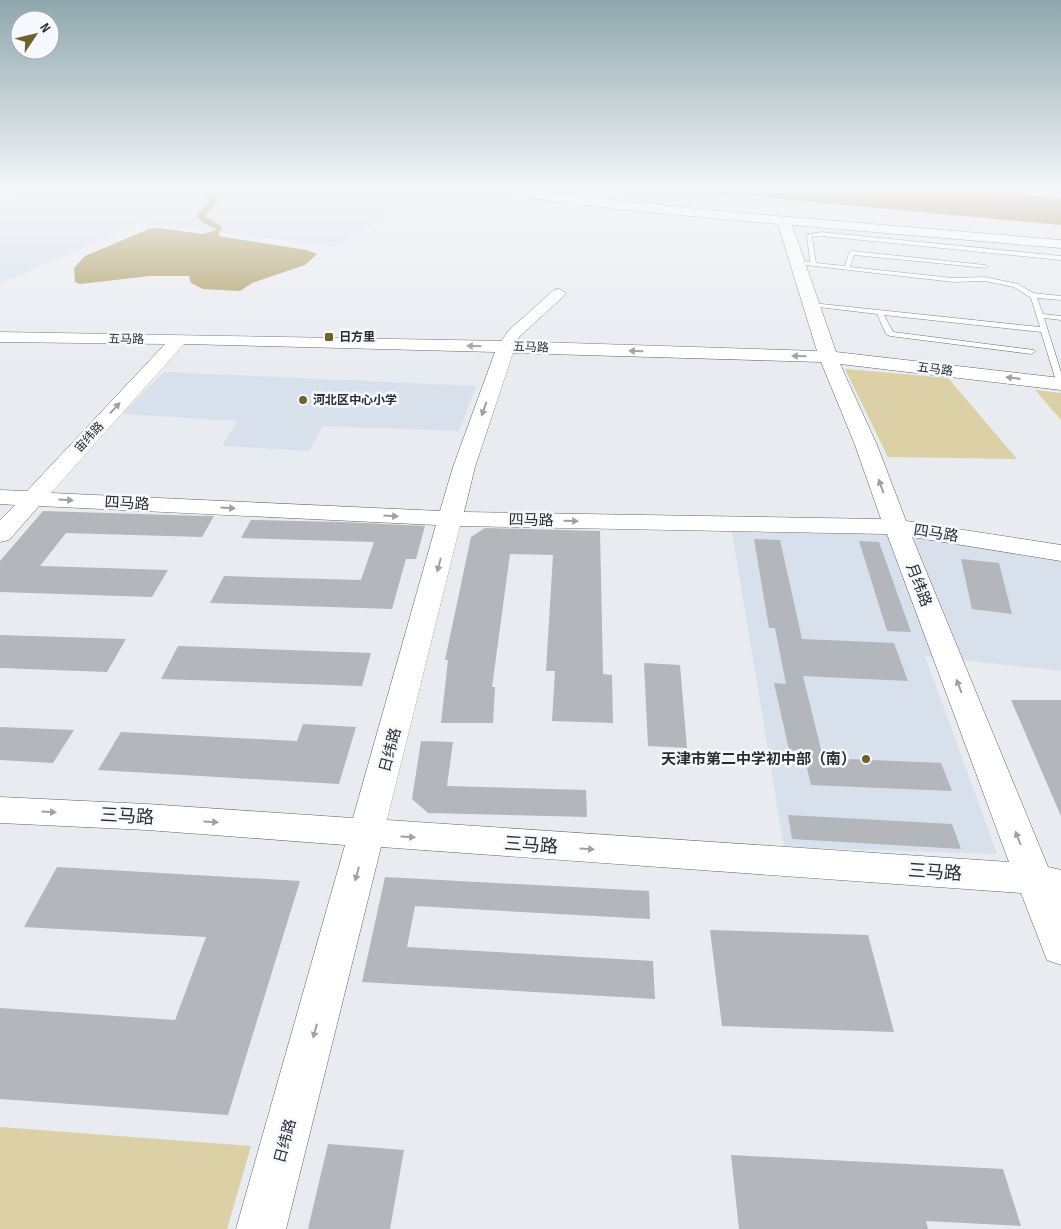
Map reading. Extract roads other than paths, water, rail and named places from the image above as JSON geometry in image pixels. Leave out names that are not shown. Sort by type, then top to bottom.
[{"type":"street","name":"月纬路","points":[[797,247],[806,264],[812,305],[828,357],[866,445],[896,527],[1048,882],[1061,948]]},
{"type":"street","name":"日纬路","points":[[261,1229],[368,834],[464,468],[506,346],[514,333],[559,293]]},
{"type":"street","name":"五马路","points":[[0,336],[506,346],[828,357],[1061,384]]},
{"type":"street","name":"宙纬路","points":[[0,535],[179,339]]},
{"type":"street","name":"四马路","points":[[0,497],[452,519],[896,527],[1061,553]]},
{"type":"street","name":"三马路","points":[[0,810],[156,818],[1048,882]]},
{"type":"lane","points":[[808,247],[806,264],[953,280],[985,279],[1016,285],[1032,295],[1061,298]]},
{"type":"lane","points":[[958,247],[1061,258]]},
{"type":"lane","points":[[985,250],[985,279]]},
{"type":"lane","points":[[847,268],[852,253],[985,267]]},
{"type":"lane","points":[[1032,295],[1061,384]]},
{"type":"lane","points":[[812,305],[1044,330]]},
{"type":"lane","points":[[879,312],[890,334],[1031,352]]},
{"type":"lane","points":[[1040,316],[1061,318]]},
{"type":"place","name":"日方里","points":[[329,337]]},
{"type":"place","name":"河北区中心小学","points":[[303,400]]},
{"type":"place","name":"天津市第二中学初中部（南）","points":[[866,759]]}]
